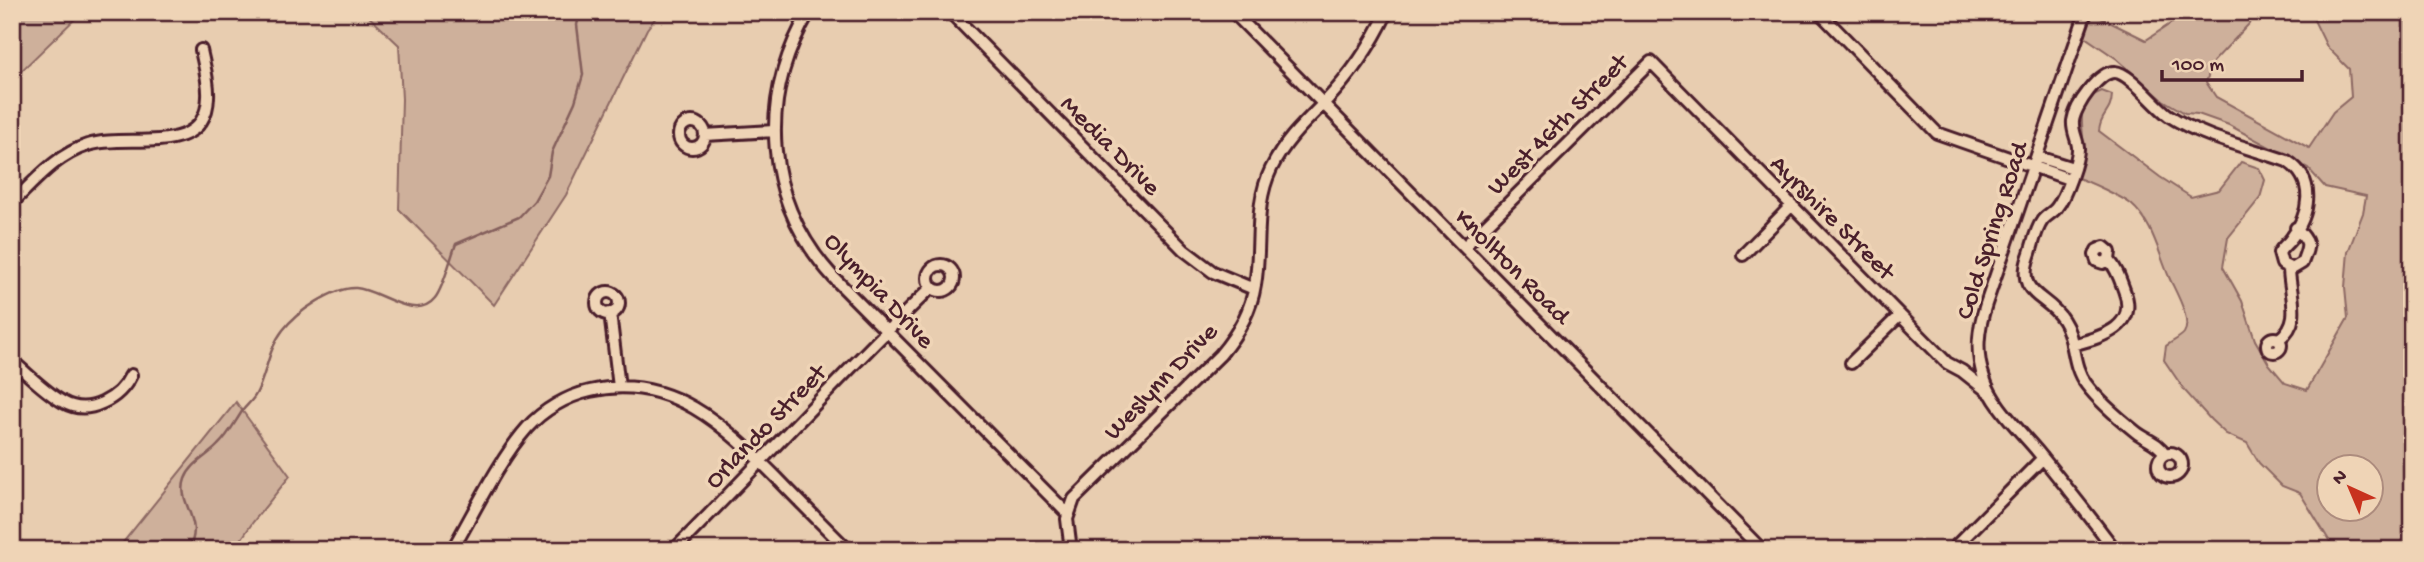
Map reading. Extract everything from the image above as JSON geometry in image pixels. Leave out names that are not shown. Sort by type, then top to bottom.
[{"type":"street","name":"Olympia Drive","points":[[809,12],[794,40],[783,70],[777,95],[774,131],[782,184],[793,217],[828,271],[1068,514]]},
{"type":"street","name":"Media Drive","points":[[950,12],[1184,250],[1213,272],[1254,289]]},
{"type":"street","name":"Knollton Road","points":[[1233,12],[1762,550]]},
{"type":"street","name":"Weslynn Drive","points":[[1068,514],[1077,495],[1226,349],[1247,314],[1254,289],[1260,205],[1279,153],[1291,136],[1360,61],[1387,12]]},
{"type":"street","points":[[1819,12],[1937,133],[2071,174]]},
{"type":"street","name":"Cold Spring Road","points":[[2086,12],[1986,304],[1980,329],[1979,358],[1991,394],[2115,550]]},
{"type":"street","points":[[12,203],[53,163],[79,147],[114,139],[170,140],[193,130],[205,112],[208,100],[201,50]]},
{"type":"street","name":"Ayrshire Street","points":[[1651,62],[1947,363],[1991,394]]},
{"type":"street","name":"West 46th Street","points":[[1464,247],[1651,62]]},
{"type":"street","points":[[2165,454],[2155,443],[2134,430],[2091,390],[2078,372],[2063,319],[2033,293],[2025,275],[2026,263],[2039,227],[2060,203],[2078,152],[2073,127],[2076,112],[2097,80],[2105,74],[2115,72],[2128,77],[2152,103],[2177,120],[2287,161],[2298,169],[2305,180],[2308,202],[2296,228],[2279,253],[2281,263],[2290,268],[2296,268],[2302,263],[2308,248],[2307,239],[2296,228]]},
{"type":"street","points":[[705,135],[774,131]]},
{"type":"street","points":[[1743,255],[1792,205]]},
{"type":"street","points":[[2071,345],[2109,333],[2124,320],[2128,312],[2128,300],[2118,273],[2109,260]]},
{"type":"street","points":[[2280,340],[2294,319],[2290,268]]},
{"type":"street","name":"Orlando Street","points":[[674,550],[886,331],[932,288]]},
{"type":"street","points":[[610,313],[619,387]]},
{"type":"street","points":[[1851,363],[1900,315]]},
{"type":"street","points":[[12,361],[60,400],[75,406],[93,406],[109,400],[122,389],[131,375]]},
{"type":"street","points":[[452,550],[510,452],[531,424],[548,410],[573,396],[619,387],[655,391],[693,406],[724,427],[848,550]]},
{"type":"street","points":[[1952,550],[2043,458]]},
{"type":"street","points":[[1068,514],[1071,550]]},
{"type":"shaded area","points":[[12,12],[82,12],[12,80]]},
{"type":"shaded area","points":[[364,12],[660,12],[647,29],[566,195],[494,305],[399,209],[402,99],[399,45]]},
{"type":"shaded area","points":[[2188,12],[2254,12],[2249,24],[2213,62],[2206,82],[2216,97],[2309,148],[2333,112],[2351,97],[2349,69],[2327,47],[2314,20],[2305,12],[2412,12],[2412,550],[2335,550],[2319,524],[2386,524],[2386,454],[2316,454],[2316,519],[2300,493],[2282,486],[2259,463],[2247,443],[2226,434],[2185,391],[2164,360],[2166,346],[2184,333],[2186,320],[2150,229],[2131,204],[2077,178],[2083,148],[2082,113],[2087,101],[2093,96],[2102,91],[2112,95],[2099,131],[2191,197],[2219,190],[2241,162],[2259,168],[2265,180],[2260,198],[2228,238],[2223,267],[2242,301],[2255,340],[2269,364],[2285,383],[2307,390],[2348,318],[2345,287],[2348,252],[2363,213],[2366,196],[2325,187],[2308,168],[2229,125],[2198,114],[2185,113],[2163,100],[2117,59],[2085,37],[2093,14],[2146,40]]},
{"type":"shaded area","points":[[236,402],[290,476],[234,550],[117,550]]},
{"type":"waterway","points":[[188,550],[194,530],[184,496],[185,479],[195,464],[225,437],[255,396],[274,345],[289,323],[326,296],[347,289],[365,290],[407,306],[427,305],[441,287],[456,244],[519,217],[534,201],[548,176],[552,152],[575,102],[583,75],[577,25],[580,12]]}]
